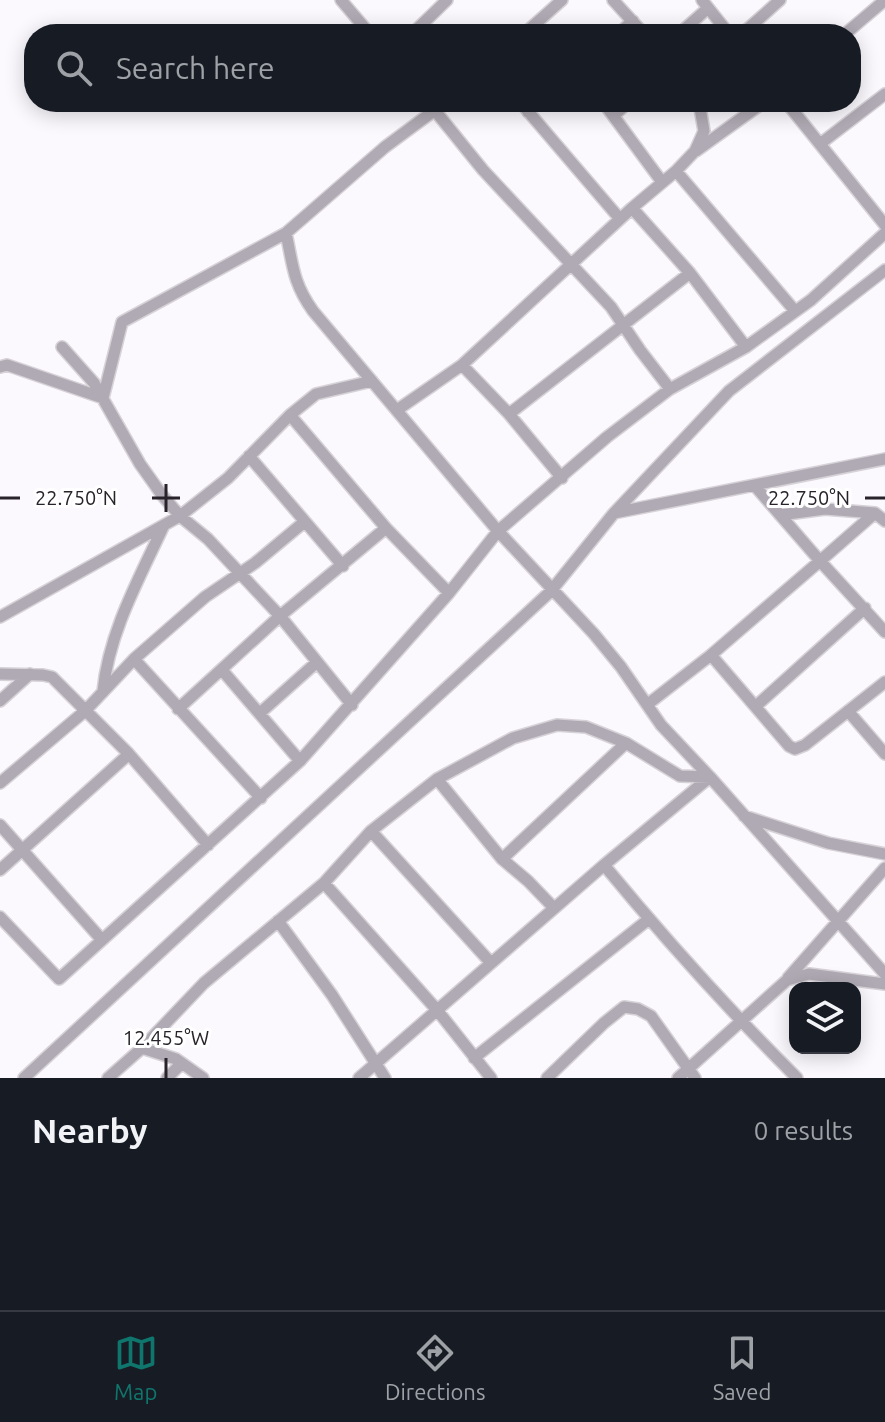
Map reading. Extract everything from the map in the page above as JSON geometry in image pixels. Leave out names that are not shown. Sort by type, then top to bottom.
[{"type":"street","points":[[341,0],[361,24]]},
{"type":"street","points":[[422,24],[446,0]]},
{"type":"street","points":[[535,24],[562,0]]},
{"type":"street","points":[[613,0],[636,24]]},
{"type":"street","points":[[753,24],[780,0]]},
{"type":"street","points":[[857,24],[883,2]]},
{"type":"street","points":[[688,24],[705,4],[721,24]]},
{"type":"street","points":[[630,24],[633,21]]},
{"type":"street","points":[[820,144],[885,94]]},
{"type":"street","points":[[103,398],[122,322],[286,233],[429,112]]},
{"type":"street","points":[[440,112],[483,170],[600,294],[670,389]]},
{"type":"street","points":[[528,112],[620,219]]},
{"type":"street","points":[[611,112],[662,182]]},
{"type":"street","points":[[614,115],[617,112]]},
{"type":"street","points":[[695,151],[704,131],[701,112]]},
{"type":"street","points":[[397,410],[462,365],[695,151],[750,112]]},
{"type":"street","points":[[794,112],[885,225]]},
{"type":"street","points":[[676,171],[795,311]]},
{"type":"street","points":[[632,208],[690,273],[746,347]]},
{"type":"street","points":[[286,233],[299,293],[498,531],[594,634],[661,725],[885,974]]},
{"type":"street","points":[[0,917],[59,979],[300,761],[449,593],[498,531],[607,437],[670,389],[746,347],[795,311],[885,233]]},
{"type":"street","points":[[24,1078],[551,591],[614,513],[729,391],[885,270]]},
{"type":"street","points":[[509,414],[690,273]]},
{"type":"street","points":[[62,347],[94,383],[140,464],[180,516],[208,539],[280,616],[352,705]]},
{"type":"street","points":[[0,367],[7,365],[103,398]]},
{"type":"street","points":[[462,365],[509,414],[562,478]]},
{"type":"street","points":[[0,617],[180,516],[228,478],[290,415],[316,394],[372,381]]},
{"type":"street","points":[[290,415],[386,528],[449,593]]},
{"type":"street","points":[[249,456],[303,523],[343,566]]},
{"type":"street","points":[[614,513],[885,459]]},
{"type":"street","points":[[755,486],[885,632]]},
{"type":"street","points":[[780,515],[825,509],[875,513],[885,521]]},
{"type":"street","points":[[648,704],[711,655],[875,513]]},
{"type":"street","points":[[0,783],[85,711],[134,659],[205,597],[303,523]]},
{"type":"street","points":[[103,692],[106,664],[122,616],[164,524]]},
{"type":"street","points":[[178,709],[280,616],[386,528]]},
{"type":"street","points":[[756,706],[865,608]]},
{"type":"street","points":[[711,655],[789,746],[795,749],[805,745],[885,682]]},
{"type":"street","points":[[134,659],[261,798]]},
{"type":"street","points":[[260,713],[317,662]]},
{"type":"street","points":[[222,670],[300,761]]},
{"type":"street","points":[[0,674],[52,677],[129,754],[208,845]]},
{"type":"street","points":[[0,701],[30,674]]},
{"type":"street","points":[[848,711],[885,754]]},
{"type":"street","points":[[108,1078],[142,1048],[204,983],[324,883],[371,831],[437,779],[513,738],[557,725],[586,727],[626,743],[680,776],[710,777]]},
{"type":"street","points":[[502,859],[626,743]]},
{"type":"street","points":[[0,870],[129,754]]},
{"type":"street","points":[[359,1078],[710,777]]},
{"type":"street","points":[[437,779],[502,859],[554,908]]},
{"type":"street","points":[[744,816],[828,843],[885,854]]},
{"type":"street","points":[[0,825],[102,940]]},
{"type":"street","points":[[371,831],[491,963]]},
{"type":"street","points":[[604,865],[742,1023],[797,1078]]},
{"type":"street","points":[[547,1078],[624,1007],[638,1009],[651,1016],[687,1075],[787,980],[885,868]]},
{"type":"street","points":[[324,883],[437,1010],[487,1077]]},
{"type":"street","points":[[474,1058],[649,919]]},
{"type":"street","points":[[278,921],[332,995],[385,1078]]},
{"type":"street","points":[[787,980],[809,974],[885,984]]},
{"type":"street","points":[[142,1048],[182,1063],[203,1078]]},
{"type":"street","points":[[167,1078],[182,1063]]}]
